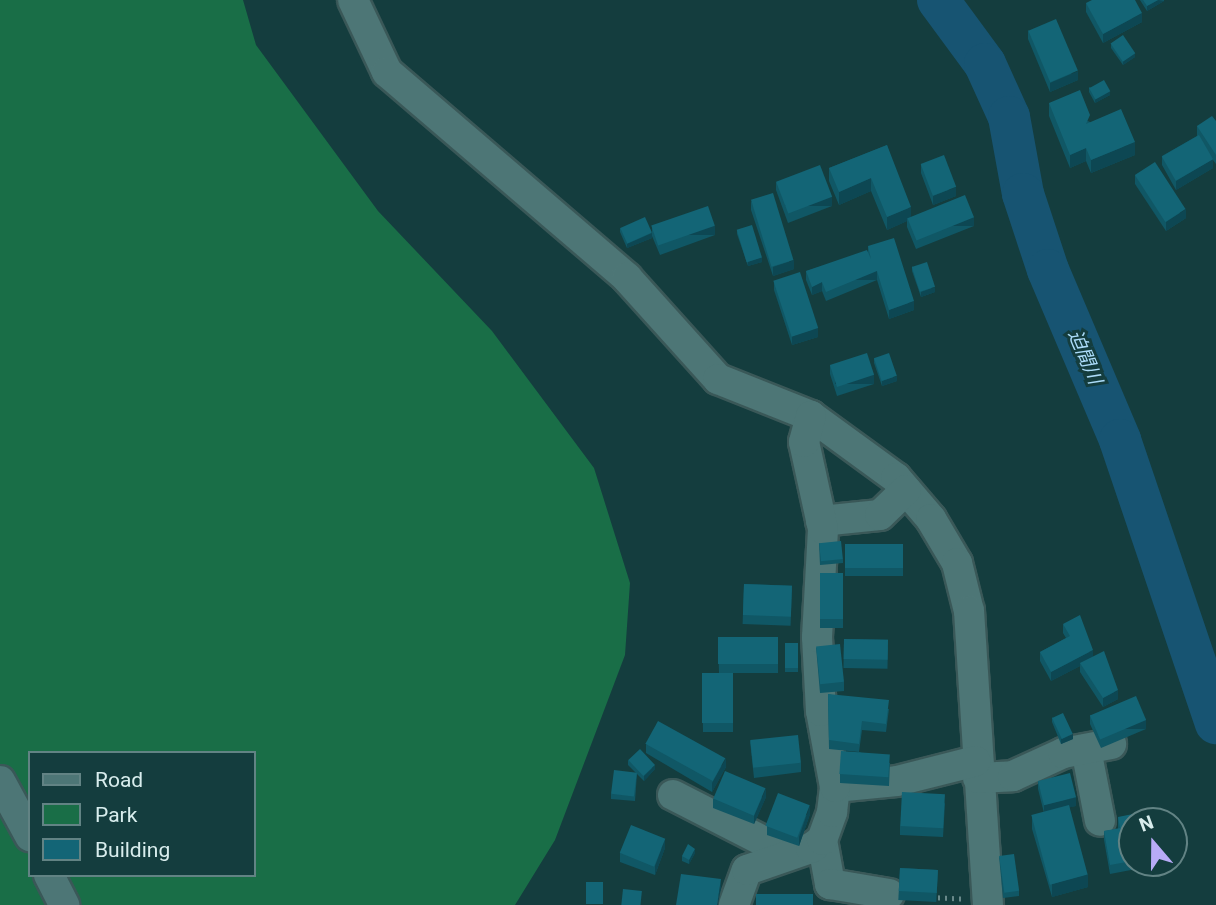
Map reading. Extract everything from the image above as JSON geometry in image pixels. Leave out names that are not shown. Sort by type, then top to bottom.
[{"type":"street","points":[[353,0],[387,72],[627,278],[718,379],[811,416],[906,490],[957,563],[969,611],[977,769],[988,904]]},
{"type":"street","points":[[811,416],[804,442],[821,521],[820,687],[835,787],[822,840],[830,884],[888,894]]},
{"type":"street","points":[[821,521],[880,515],[906,490]]},
{"type":"street","points":[[835,787],[977,769],[1013,776],[1098,746],[1100,821]]},
{"type":"street","points":[[0,781],[28,832]]},
{"type":"street","points":[[673,795],[789,854]]},
{"type":"street","points":[[734,905],[747,870],[822,840]]},
{"type":"street","points":[[51,877],[64,905]]},
{"type":"path","points":[[888,894],[988,904]]},
{"type":"green space","points":[[0,0],[243,0],[256,45],[378,211],[492,331],[594,468],[630,583],[625,655],[555,840],[515,905],[0,905]]},
{"type":"building","points":[[1092,0],[1135,0],[1142,13],[1103,34],[1086,3]]},
{"type":"building","points":[[1143,0],[1158,0],[1147,6]]},
{"type":"building","points":[[1056,19],[1078,71],[1050,82],[1028,31]]},
{"type":"building","points":[[1123,35],[1135,53],[1123,62],[1111,43]]},
{"type":"building","points":[[1104,80],[1110,91],[1095,100],[1089,88]]},
{"type":"building","points":[[1080,90],[1090,115],[1086,124],[1121,109],[1135,142],[1091,160],[1086,148],[1070,155],[1049,103]]},
{"type":"building","points":[[1212,116],[1216,121],[1216,155],[1197,126]]},
{"type":"building","points":[[1199,135],[1213,159],[1176,181],[1162,156]]},
{"type":"building","points":[[887,145],[911,207],[887,217],[871,178],[839,192],[829,168]]},
{"type":"building","points":[[944,155],[956,187],[933,196],[921,164]]},
{"type":"building","points":[[1155,162],[1185,209],[1165,222],[1135,175]]},
{"type":"building","points":[[820,165],[832,197],[788,214],[776,182]]},
{"type":"building","points":[[773,193],[793,260],[771,267],[751,200]]},
{"type":"building","points":[[965,195],[974,217],[917,240],[908,218]]},
{"type":"building","points":[[708,206],[715,226],[658,245],[651,226]]},
{"type":"building","points":[[645,217],[652,233],[627,244],[620,228]]},
{"type":"building","points":[[752,225],[762,258],[747,262],[737,230]]},
{"type":"building","points":[[894,238],[914,301],[889,310],[877,271],[826,292],[822,282],[812,287],[806,271],[867,250],[871,259],[868,246]]},
{"type":"building","points":[[927,262],[935,287],[920,292],[912,267]]},
{"type":"building","points":[[800,272],[818,328],[792,337],[773,281]]},
{"type":"building","points":[[867,353],[874,375],[837,387],[830,365]]},
{"type":"building","points":[[889,353],[897,376],[882,381],[874,358]]},
{"type":"building","points":[[841,541],[843,559],[821,561],[819,543]]},
{"type":"building","points":[[845,544],[903,544],[903,568],[845,568]]},
{"type":"building","points":[[820,573],[843,573],[843,619],[820,619]]},
{"type":"building","points":[[744,584],[792,586],[791,617],[743,615]]},
{"type":"building","points":[[1080,615],[1093,650],[1051,672],[1040,652],[1070,636],[1063,624]]},
{"type":"building","points":[[718,637],[778,637],[778,664],[718,664]]},
{"type":"building","points":[[844,639],[888,640],[888,660],[844,659]]},
{"type":"building","points":[[785,643],[798,643],[798,668],[785,668]]},
{"type":"building","points":[[840,644],[844,682],[820,684],[816,647]]},
{"type":"building","points":[[1104,651],[1118,690],[1103,698],[1080,663]]},
{"type":"building","points":[[702,673],[733,673],[733,723],[702,723]]},
{"type":"building","points":[[828,694],[889,700],[886,724],[862,721],[859,744],[829,740]]},
{"type":"building","points":[[1136,696],[1146,720],[1100,739],[1090,716]]},
{"type":"building","points":[[1063,713],[1073,734],[1062,739],[1052,718]]},
{"type":"building","points":[[658,721],[725,758],[713,781],[645,744]]},
{"type":"building","points":[[798,735],[801,763],[753,768],[750,740]]},
{"type":"building","points":[[640,749],[655,765],[643,776],[628,760]]},
{"type":"building","points":[[841,751],[890,754],[888,777],[839,774]]},
{"type":"building","points":[[614,770],[637,773],[634,797],[611,794]]},
{"type":"building","points":[[725,771],[766,788],[754,816],[713,799]]},
{"type":"building","points":[[1070,773],[1076,797],[1044,805],[1038,781]]},
{"type":"building","points":[[902,792],[945,794],[943,828],[900,826]]},
{"type":"building","points":[[778,793],[810,805],[797,838],[765,826]]},
{"type":"building","points":[[1069,805],[1088,875],[1050,885],[1031,815]]},
{"type":"building","points":[[631,825],[665,839],[654,867],[620,853]]},
{"type":"building","points":[[1118,828],[1118,864],[1110,865],[1104,831]]},
{"type":"building","points":[[688,844],[695,849],[689,860],[682,856]]},
{"type":"building","points":[[1014,854],[1019,891],[1004,893],[999,856]]},
{"type":"building","points":[[900,868],[938,870],[937,893],[899,891]]},
{"type":"building","points":[[681,874],[721,879],[717,905],[676,905]]},
{"type":"building","points":[[586,882],[603,882],[603,904],[586,904]]},
{"type":"building","points":[[623,889],[642,891],[640,905],[621,905]]},
{"type":"building","points":[[756,894],[813,894],[813,905],[756,905]]},
{"type":"waterway","name":"迫間川","points":[[938,0],[985,64],[1009,117],[1023,194],[1048,270],[1120,440],[1216,723]]}]
